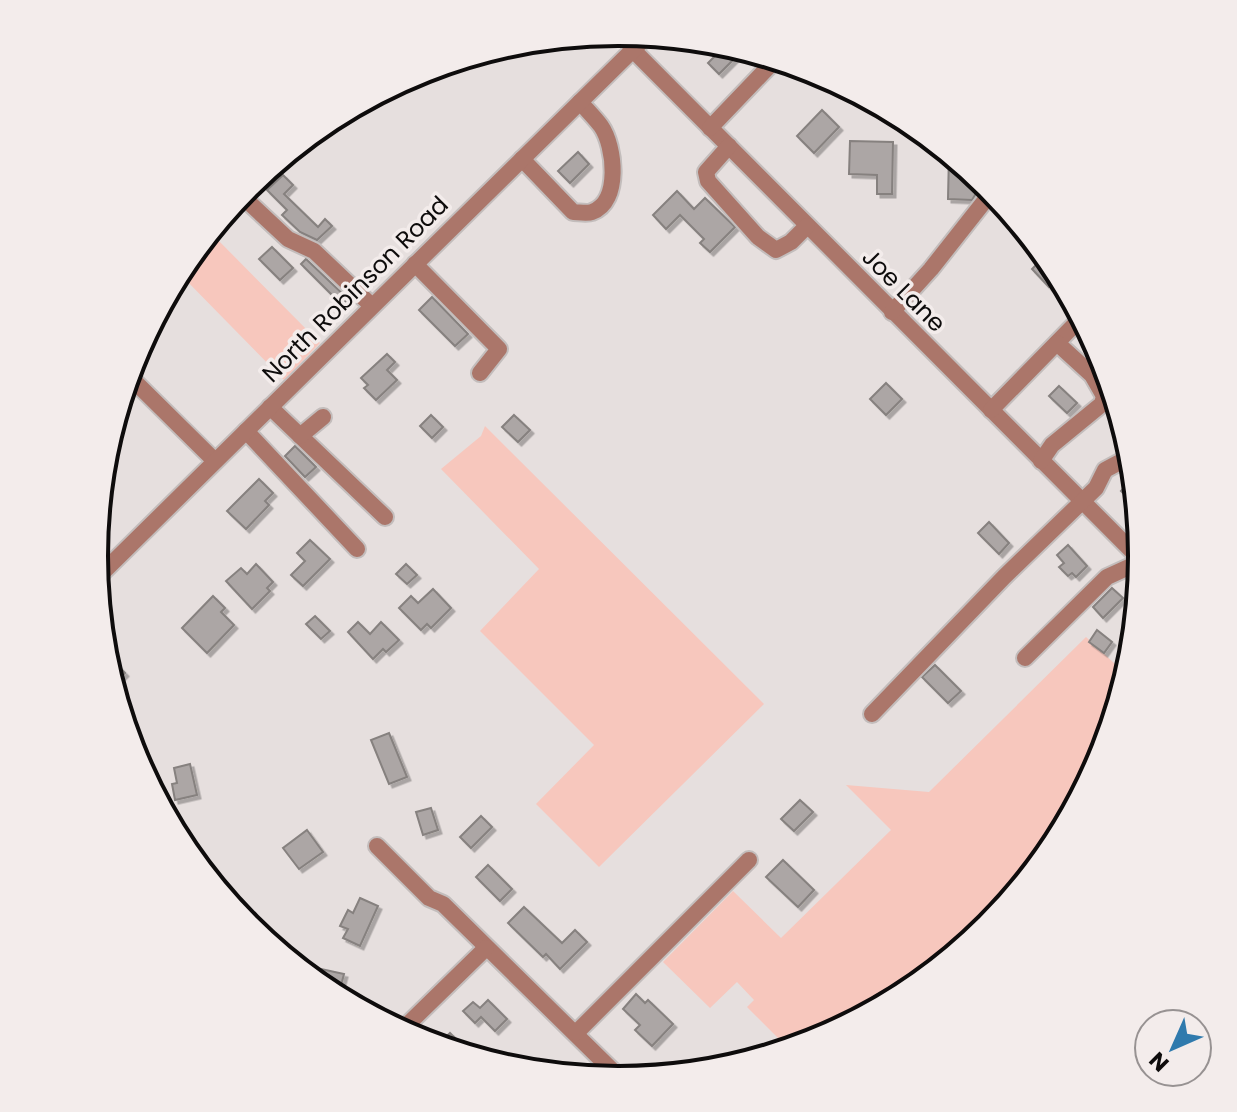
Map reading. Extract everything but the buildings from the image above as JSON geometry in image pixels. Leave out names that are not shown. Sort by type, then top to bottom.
[{"type":"street","name":"Joe Lane","points":[[631,46],[1128,547]]},
{"type":"street","name":"North Robinson Road","points":[[109,566],[636,47]]},
{"type":"street","points":[[710,128],[767,68]]},
{"type":"street","points":[[522,159],[573,212],[591,213],[601,205],[613,186],[611,155],[603,128],[580,102]]},
{"type":"street","points":[[729,146],[706,172],[708,181],[752,231],[776,250],[807,226]]},
{"type":"street","points":[[892,312],[985,201]]},
{"type":"street","points":[[250,204],[288,239],[314,251],[372,306]]},
{"type":"street","points":[[415,264],[499,349],[480,373]]},
{"type":"street","points":[[991,410],[1074,326]]},
{"type":"street","points":[[1057,343],[1092,375],[1100,389]]},
{"type":"street","points":[[138,385],[215,461]]},
{"type":"street","points":[[1041,461],[1052,445],[1102,404],[1103,399]]},
{"type":"street","points":[[270,407],[385,517]]},
{"type":"street","points":[[300,436],[323,417]]},
{"type":"street","points":[[246,431],[357,549]]},
{"type":"street","points":[[872,714],[1096,488],[1105,470],[1120,462]]},
{"type":"street","points":[[1025,658],[1107,577],[1128,568]]},
{"type":"street","points":[[377,846],[429,898],[443,904],[608,1066]]},
{"type":"street","points":[[576,1033],[749,860]]},
{"type":"street","points":[[411,1021],[486,948]]},
{"type":"shaded area","points":[[218,241],[320,343],[284,380],[188,282]]},
{"type":"shaded area","points":[[485,426],[764,704],[599,867],[536,804],[594,745],[480,631],[539,569],[441,469],[481,436]]},
{"type":"shaded area","points":[[1086,637],[1115,664],[1117,662],[1090,751],[1043,839],[979,917],[902,980],[844,1013],[780,1040],[747,1007],[754,1000],[737,982],[710,1008],[663,962],[733,891],[781,938],[891,830],[846,785],[929,792]]}]
